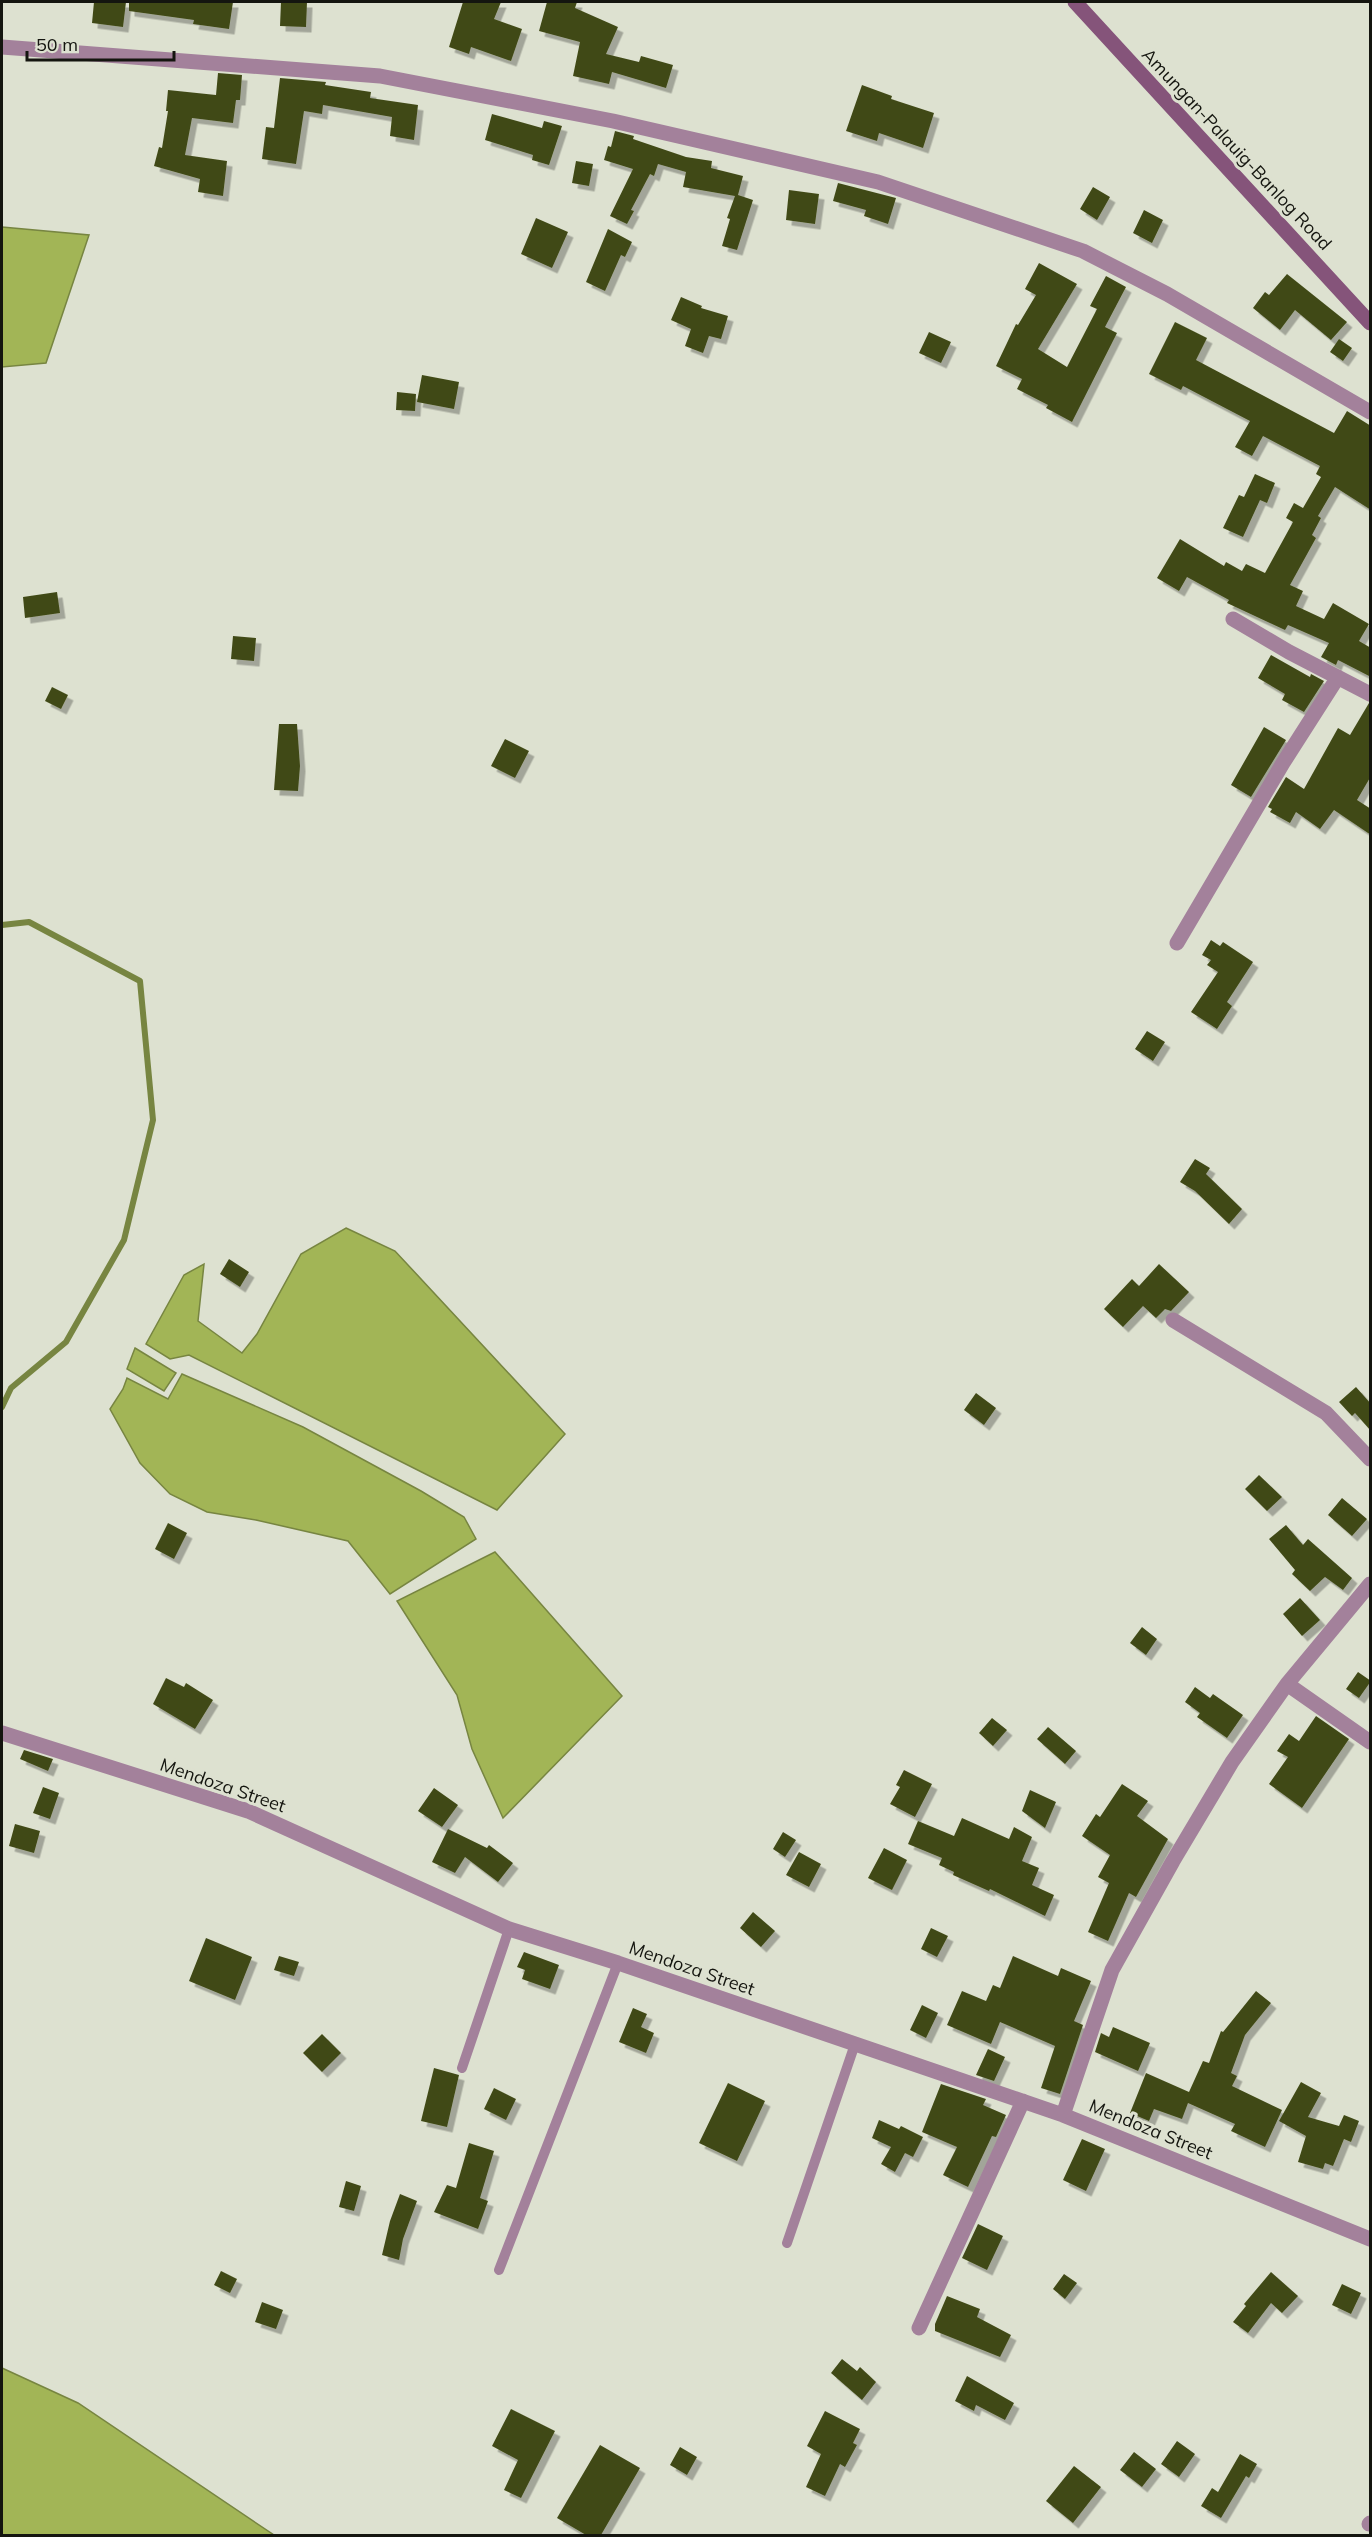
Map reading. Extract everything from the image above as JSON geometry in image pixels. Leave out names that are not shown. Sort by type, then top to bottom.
[{"type":"main road","name":"Amungan-Palauig-Banlog Road","points":[[1075,2],[1371,323]]},
{"type":"street","points":[[2,47],[380,76],[613,121],[878,182],[1083,250],[1167,294],[1371,412]]},
{"type":"street","points":[[1233,619],[1289,652],[1371,694]]},
{"type":"street","points":[[1177,943],[1283,763],[1338,676]]},
{"type":"street","points":[[1173,1320],[1326,1413],[1371,1459]]},
{"type":"street","points":[[1064,2115],[1112,1970],[1232,1762],[1287,1684],[1371,1584]]},
{"type":"street","points":[[1287,1684],[1371,1742]]},
{"type":"street","name":"Mendoza Street","points":[[2,1733],[248,1811],[510,1929],[1064,2115],[1371,2239]]},
{"type":"street","points":[[920,2328],[1023,2101]]},
{"type":"lane","points":[[462,2068],[510,1929]]},
{"type":"lane","points":[[499,2270],[618,1964]]},
{"type":"lane","points":[[788,2243],[855,2044]]},
{"type":"shaded area","points":[[2,227],[89,235],[46,363],[2,367]]},
{"type":"shaded area","points":[[346,1228],[395,1251],[565,1434],[497,1510],[189,1355],[170,1359],[146,1344],[184,1275],[204,1264],[198,1321],[242,1353],[257,1334],[301,1254]]},
{"type":"shaded area","points":[[135,1348],[176,1373],[164,1391],[127,1369]]},
{"type":"shaded area","points":[[182,1374],[303,1427],[421,1491],[464,1517],[476,1539],[390,1594],[348,1541],[256,1520],[207,1512],[170,1494],[140,1463],[110,1409],[127,1378],[168,1399]]},
{"type":"shaded area","points":[[495,1552],[622,1696],[503,1818],[472,1749],[457,1695],[397,1601]]},
{"type":"shaded area","points":[[2,2368],[78,2403],[274,2535],[2,2535]]},
{"type":"building","points":[[94,2],[126,2],[123,27],[92,23]]},
{"type":"building","points":[[129,2],[233,2],[229,29],[193,24],[194,20],[129,11]]},
{"type":"building","points":[[281,2],[307,2],[306,27],[280,26]]},
{"type":"building","points":[[463,2],[501,2],[494,19],[522,29],[511,61],[471,47],[469,54],[449,47]]},
{"type":"building","points":[[547,2],[577,2],[575,8],[618,27],[606,54],[639,62],[641,56],[673,65],[666,88],[612,72],[609,84],[573,76],[580,42],[539,31]]},
{"type":"building","points":[[218,73],[242,75],[240,100],[236,100],[233,123],[192,118],[185,155],[227,161],[223,196],[198,192],[200,179],[154,166],[159,147],[162,148],[168,111],[166,111],[168,90],[216,95]]},
{"type":"building","points":[[280,78],[326,82],[325,85],[371,92],[370,98],[418,105],[414,140],[390,136],[392,117],[323,105],[322,114],[304,111],[296,164],[262,159],[266,127],[274,128]]},
{"type":"building","points":[[862,85],[892,96],[891,99],[934,113],[923,148],[879,133],[877,141],[846,131]]},
{"type":"building","points":[[492,114],[542,128],[544,121],[562,126],[549,165],[532,160],[533,155],[485,140]]},
{"type":"building","points":[[615,131],[634,136],[633,139],[686,157],[712,161],[711,168],[743,176],[738,195],[753,200],[737,250],[722,246],[730,219],[727,218],[735,196],[683,187],[686,172],[658,164],[654,176],[650,174],[631,210],[634,211],[627,224],[610,216],[633,169],[604,160],[608,146],[611,147]]},
{"type":"building","points":[[576,161],[593,164],[589,186],[572,183]]},
{"type":"building","points":[[838,183],[896,198],[888,224],[864,216],[866,210],[833,201]]},
{"type":"building","points":[[1093,187],[1110,197],[1097,220],[1080,209]]},
{"type":"building","points":[[789,190],[819,194],[815,224],[786,220]]},
{"type":"building","points":[[1144,210],[1163,220],[1152,243],[1133,233]]},
{"type":"building","points":[[536,218],[568,232],[552,268],[521,254]]},
{"type":"building","points":[[608,229],[632,242],[625,257],[621,255],[605,291],[586,282]]},
{"type":"building","points":[[1039,263],[1077,284],[1038,349],[1067,367],[1097,309],[1090,306],[1106,276],[1126,287],[1105,327],[1117,333],[1072,422],[1046,408],[1048,405],[1017,389],[1022,379],[996,366],[1016,324],[1018,325],[1036,295],[1025,289]]},
{"type":"building","points":[[1287,274],[1347,322],[1331,340],[1295,310],[1280,330],[1253,308],[1265,292],[1269,295]]},
{"type":"building","points":[[681,297],[702,306],[701,308],[728,316],[721,339],[709,336],[703,353],[685,346],[691,329],[671,320]]},
{"type":"building","points":[[1175,322],[1207,338],[1196,360],[1334,433],[1347,411],[1371,426],[1371,510],[1335,487],[1318,516],[1321,518],[1312,535],[1316,538],[1290,585],[1303,591],[1296,606],[1324,619],[1333,603],[1369,624],[1359,641],[1371,648],[1371,677],[1338,660],[1336,665],[1321,657],[1329,643],[1288,625],[1285,630],[1227,603],[1229,600],[1187,577],[1179,591],[1157,578],[1180,539],[1224,566],[1226,562],[1242,571],[1246,564],[1265,573],[1293,522],[1286,518],[1294,503],[1303,508],[1321,477],[1316,474],[1320,466],[1263,436],[1252,456],[1235,447],[1250,421],[1183,386],[1181,390],[1149,374]]},
{"type":"building","points":[[929,332],[951,342],[941,363],[919,353]]},
{"type":"building","points":[[1339,339],[1352,348],[1343,361],[1330,352]]},
{"type":"building","points":[[422,375],[459,382],[454,409],[417,402]]},
{"type":"building","points":[[397,392],[416,394],[415,411],[396,410]]},
{"type":"building","points":[[1255,474],[1275,483],[1267,503],[1260,500],[1243,537],[1223,528],[1239,495],[1244,497]]},
{"type":"building","points":[[57,592],[60,613],[25,618],[23,597]]},
{"type":"building","points":[[233,636],[256,638],[254,661],[231,659]]},
{"type":"building","points":[[1271,655],[1310,677],[1311,674],[1324,681],[1304,712],[1282,700],[1285,694],[1258,678]]},
{"type":"building","points":[[52,687],[68,695],[61,709],[45,701]]},
{"type":"building","points":[[1369,703],[1371,704],[1371,776],[1357,800],[1371,809],[1371,835],[1334,810],[1320,829],[1296,812],[1290,823],[1270,812],[1272,809],[1268,807],[1286,777],[1304,789],[1338,728],[1350,735]]},
{"type":"building","points":[[279,724],[297,724],[300,766],[298,791],[274,790]]},
{"type":"building","points":[[1264,727],[1286,740],[1251,797],[1231,785]]},
{"type":"building","points":[[505,739],[529,751],[515,778],[491,766]]},
{"type":"building","points":[[1211,940],[1220,946],[1223,942],[1253,962],[1227,1002],[1232,1006],[1217,1029],[1191,1012],[1218,972],[1207,965],[1211,960],[1202,955]]},
{"type":"building","points":[[1147,1031],[1165,1042],[1153,1061],[1135,1049]]},
{"type":"building","points":[[1195,1159],[1210,1168],[1206,1174],[1242,1209],[1229,1224],[1195,1191],[1180,1182]]},
{"type":"building","points":[[229,1259],[249,1272],[240,1287],[220,1274]]},
{"type":"building","points":[[1159,1264],[1189,1292],[1171,1311],[1165,1309],[1156,1318],[1143,1306],[1123,1327],[1104,1309],[1132,1279],[1139,1286]]},
{"type":"building","points":[[1356,1387],[1371,1404],[1371,1431],[1355,1413],[1352,1416],[1339,1402]]},
{"type":"building","points":[[976,1393],[996,1408],[984,1425],[964,1410]]},
{"type":"building","points":[[1259,1475],[1282,1497],[1267,1511],[1245,1489]]},
{"type":"building","points":[[1342,1498],[1367,1519],[1352,1536],[1328,1515]]},
{"type":"building","points":[[168,1523],[187,1533],[174,1559],[155,1549]]},
{"type":"building","points":[[1286,1525],[1303,1545],[1308,1539],[1352,1578],[1343,1590],[1325,1577],[1310,1591],[1292,1574],[1295,1570],[1269,1539]]},
{"type":"building","points":[[1300,1598],[1320,1620],[1302,1636],[1283,1614]]},
{"type":"building","points":[[1142,1627],[1157,1639],[1146,1655],[1130,1643]]},
{"type":"building","points":[[1358,1672],[1371,1681],[1359,1698],[1346,1689]]},
{"type":"building","points":[[166,1678],[184,1687],[186,1683],[213,1700],[195,1729],[153,1704]]},
{"type":"building","points":[[1195,1687],[1210,1698],[1213,1694],[1243,1715],[1227,1738],[1197,1717],[1200,1713],[1185,1702]]},
{"type":"building","points":[[1316,1716],[1349,1739],[1302,1808],[1269,1784],[1288,1757],[1277,1751],[1289,1734],[1299,1741]]},
{"type":"building","points":[[992,1718],[1007,1730],[993,1746],[979,1733]]},
{"type":"building","points":[[1048,1727],[1076,1751],[1065,1764],[1037,1739]]},
{"type":"building","points":[[24,1750],[53,1759],[48,1771],[20,1759]]},
{"type":"building","points":[[904,1770],[932,1784],[915,1817],[890,1804],[900,1787],[896,1785]]},
{"type":"building","points":[[1122,1784],[1148,1801],[1137,1816],[1168,1839],[1136,1897],[1129,1893],[1108,1941],[1088,1932],[1109,1883],[1098,1877],[1110,1855],[1082,1836],[1096,1814],[1100,1817]]},
{"type":"building","points":[[43,1787],[59,1793],[50,1819],[33,1813]]},
{"type":"building","points":[[434,1788],[458,1805],[442,1827],[418,1811]]},
{"type":"building","points":[[1030,1790],[1056,1802],[1045,1828],[1022,1811]]},
{"type":"building","points":[[962,1818],[1009,1839],[1014,1827],[1032,1837],[1022,1861],[1039,1868],[1032,1885],[1054,1895],[1045,1916],[990,1889],[989,1891],[953,1875],[954,1872],[939,1865],[942,1858],[908,1844],[918,1821],[954,1836]]},
{"type":"building","points":[[15,1824],[40,1831],[34,1853],[9,1846]]},
{"type":"building","points":[[448,1829],[487,1848],[489,1845],[513,1863],[498,1882],[465,1857],[455,1873],[432,1862]]},
{"type":"building","points":[[783,1832],[796,1840],[785,1857],[773,1849]]},
{"type":"building","points":[[884,1848],[907,1860],[892,1890],[868,1878]]},
{"type":"building","points":[[799,1852],[821,1864],[809,1887],[786,1875]]},
{"type":"building","points":[[753,1912],[775,1931],[761,1947],[740,1928]]},
{"type":"building","points":[[931,1928],[948,1936],[937,1957],[921,1949]]},
{"type":"building","points":[[206,1938],[252,1957],[235,2000],[189,1981]]},
{"type":"building","points":[[524,1952],[559,1965],[550,1989],[522,1979],[525,1970],[517,1967]]},
{"type":"building","points":[[279,1956],[299,1962],[294,1976],[274,1970]]},
{"type":"building","points":[[1013,1956],[1058,1976],[1061,1968],[1091,1981],[1074,2021],[1083,2025],[1060,2094],[1041,2088],[1055,2046],[1000,2022],[991,2044],[947,2025],[962,1991],[986,2001],[993,1985],[1000,1988]]},
{"type":"building","points":[[1256,1991],[1271,2003],[1245,2035],[1231,2073],[1237,2076],[1232,2086],[1282,2110],[1265,2147],[1231,2131],[1235,2124],[1188,2103],[1182,2119],[1154,2109],[1149,2121],[1130,2113],[1146,2073],[1189,2092],[1203,2061],[1209,2063],[1221,2031],[1223,2032]]},
{"type":"building","points":[[922,2005],[938,2013],[926,2038],[910,2030]]},
{"type":"building","points":[[633,2008],[647,2014],[641,2027],[654,2033],[646,2053],[619,2042]]},
{"type":"building","points":[[1113,2027],[1150,2043],[1138,2071],[1095,2052],[1101,2033],[1109,2037]]},
{"type":"building","points":[[322,2034],[341,2053],[322,2072],[303,2053]]},
{"type":"building","points":[[988,2049],[1005,2057],[994,2081],[976,2075]]},
{"type":"building","points":[[434,2068],[459,2075],[447,2127],[421,2121]]},
{"type":"building","points":[[1301,2082],[1321,2093],[1308,2117],[1339,2126],[1344,2115],[1359,2121],[1351,2142],[1344,2139],[1333,2166],[1325,2163],[1323,2169],[1298,2162],[1306,2136],[1279,2121]]},
{"type":"building","points":[[728,2083],[765,2101],[737,2161],[699,2143]]},
{"type":"building","points":[[941,2084],[986,2099],[983,2105],[1006,2115],[996,2137],[992,2136],[968,2187],[943,2175],[957,2147],[922,2132]]},
{"type":"building","points":[[494,2088],[516,2099],[506,2120],[484,2109]]},
{"type":"building","points":[[879,2120],[899,2129],[901,2126],[923,2137],[913,2157],[905,2153],[895,2172],[881,2164],[891,2147],[872,2138]]},
{"type":"building","points":[[1082,2139],[1105,2149],[1086,2191],[1063,2180]]},
{"type":"building","points":[[469,2143],[494,2151],[480,2198],[488,2201],[478,2229],[434,2212],[447,2185],[456,2188]]},
{"type":"building","points":[[346,2181],[361,2186],[354,2211],[339,2207]]},
{"type":"building","points":[[400,2194],[417,2201],[403,2239],[399,2260],[382,2255],[390,2221]]},
{"type":"building","points":[[978,2224],[1003,2236],[987,2270],[962,2258]]},
{"type":"building","points":[[221,2271],[237,2279],[230,2293],[214,2285]]},
{"type":"building","points":[[1271,2272],[1298,2296],[1282,2313],[1271,2303],[1248,2333],[1233,2322],[1246,2306],[1244,2304]]},
{"type":"building","points":[[1064,2274],[1077,2283],[1065,2299],[1053,2289]]},
{"type":"building","points":[[1342,2284],[1361,2293],[1351,2314],[1332,2305]]},
{"type":"building","points":[[947,2296],[980,2309],[977,2317],[1011,2335],[1000,2357],[935,2331],[935,2324]]},
{"type":"building","points":[[262,2302],[283,2310],[276,2329],[255,2322]]},
{"type":"building","points":[[842,2359],[857,2371],[860,2367],[876,2382],[862,2400],[831,2373]]},
{"type":"building","points":[[967,2376],[1014,2403],[1005,2420],[976,2405],[974,2411],[955,2401]]},
{"type":"building","points":[[511,2409],[555,2431],[521,2498],[504,2490],[518,2460],[492,2446]]},
{"type":"building","points":[[825,2411],[860,2429],[853,2443],[857,2445],[845,2467],[840,2464],[825,2496],[806,2487],[821,2454],[807,2446]]},
{"type":"building","points":[[1177,2441],[1195,2454],[1179,2477],[1161,2464]]},
{"type":"building","points":[[600,2445],[640,2468],[601,2535],[586,2535],[557,2518]]},
{"type":"building","points":[[680,2447],[697,2457],[687,2475],[670,2465]]},
{"type":"building","points":[[1134,2452],[1156,2469],[1142,2487],[1120,2470]]},
{"type":"building","points":[[1240,2454],[1257,2464],[1249,2478],[1246,2476],[1221,2518],[1201,2506],[1212,2488],[1218,2492]]},
{"type":"building","points":[[1074,2466],[1101,2487],[1073,2523],[1046,2501]]},
{"type":"waterway","points":[[2,925],[29,922],[140,981],[153,1120],[124,1240],[66,1342],[11,1388],[2,1407]]}]
